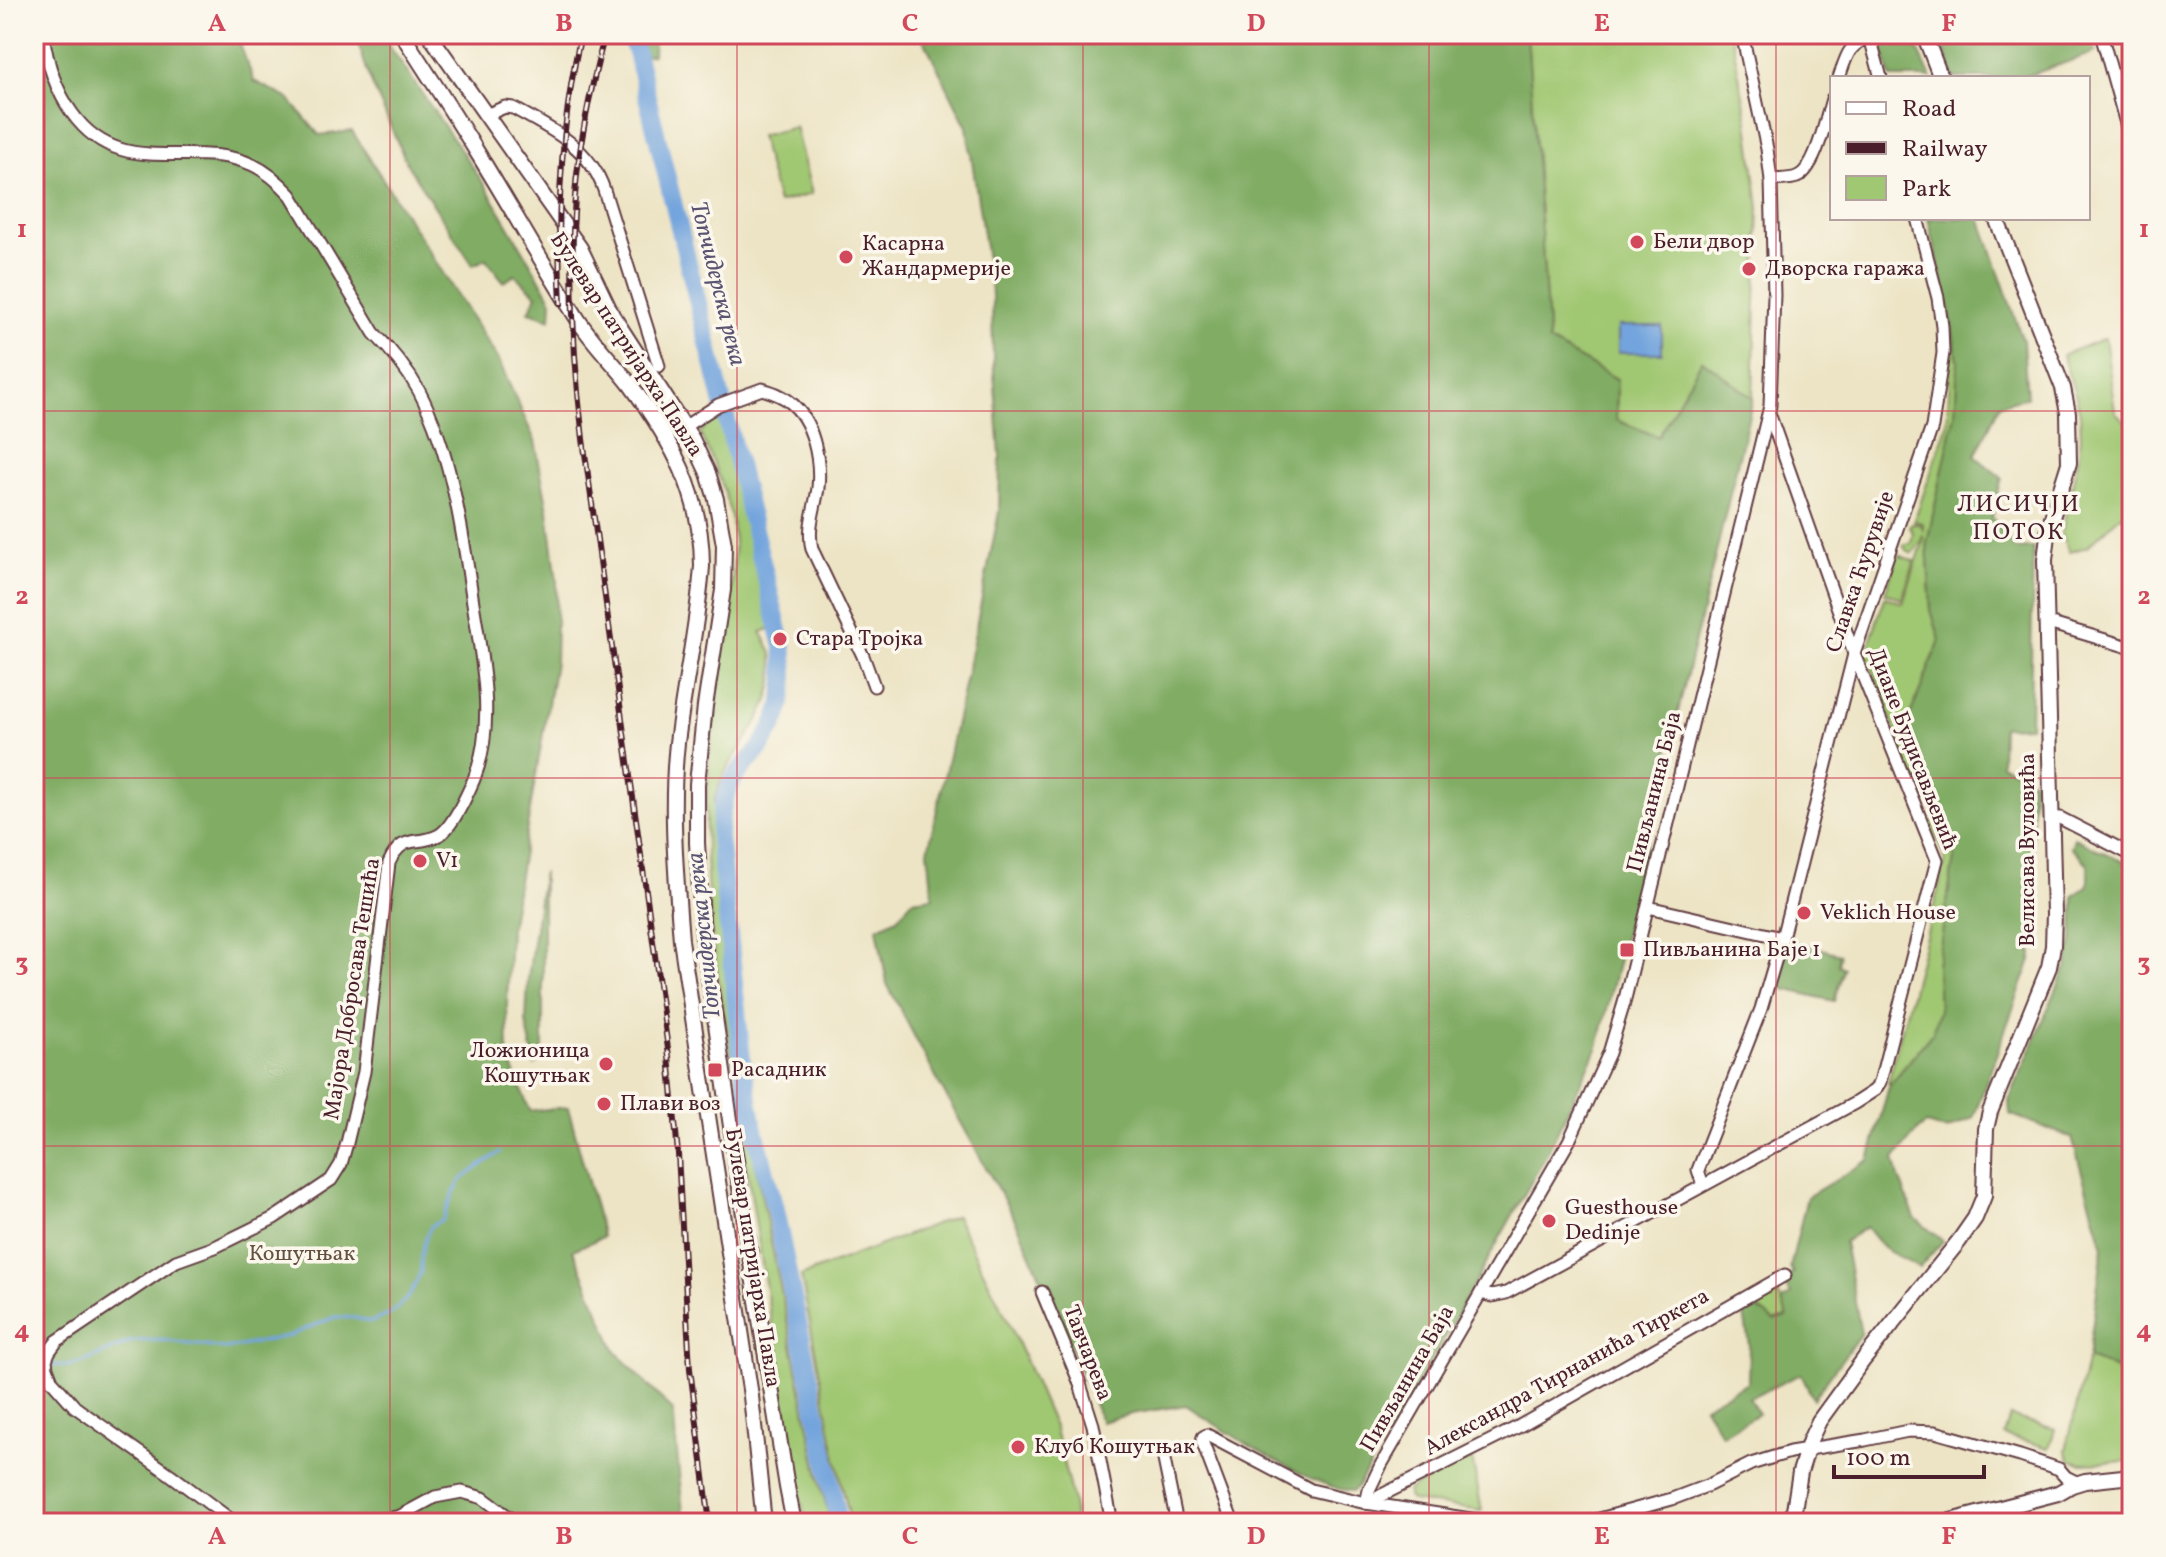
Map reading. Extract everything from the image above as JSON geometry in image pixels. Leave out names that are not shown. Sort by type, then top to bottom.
[{"type":"main road","name":"Булевар патријарха Павла","points":[[402,34],[473,145],[575,316],[630,384],[667,441],[688,481],[697,512],[702,566],[677,745],[677,883],[681,940],[751,1396],[764,1523]]},
{"type":"main road","name":"Булевар патријарха Павла","points":[[429,34],[575,239],[612,315],[703,462],[721,518],[723,590],[705,706],[697,784],[703,936],[753,1276],[794,1523]]},
{"type":"main road","points":[[1924,34],[1940,76]]},
{"type":"main road","name":"Велисава Вуловића","points":[[1792,1523],[1797,1482],[1819,1421],[1884,1332],[1966,1233],[1982,1202],[1986,1129],[1990,1112],[2044,981],[2053,951],[2047,542],[2069,463],[2068,413],[2063,388],[1997,220]]},
{"type":"main road","points":[[1943,1523],[2058,1493],[2078,1483],[2132,1476]]},
{"type":"street","name":"Мајора Добросава Тешића","points":[[43,34],[49,67],[62,99],[98,141],[114,148],[140,152],[215,156],[251,164],[281,184],[291,195],[374,333],[411,377],[437,433],[464,543],[479,636],[485,698],[484,746],[475,777],[451,823],[438,835],[398,847],[389,863],[366,1059],[347,1143],[336,1175],[274,1218],[215,1247],[176,1261],[57,1341],[49,1352],[47,1364],[52,1381],[75,1407],[235,1523]]},
{"type":"street","name":"Пивљанина Баја","points":[[1366,1503],[1381,1465],[1564,1151],[1605,1063],[1618,1026],[1769,413],[1774,295],[1771,180],[1742,34]]},
{"type":"street","points":[[2101,34],[2132,145]]},
{"type":"street","points":[[1840,76],[1852,47],[1870,37],[1880,76]]},
{"type":"street","points":[[1771,180],[1800,176],[1809,167],[1830,105]]},
{"type":"street","points":[[486,115],[505,107],[513,108],[572,143],[596,169],[659,366]]},
{"type":"street","name":"Славка Ћурувије","points":[[1703,1185],[1698,1170],[1757,1022],[1782,938],[1854,654],[1932,427],[1943,353],[1942,326],[1938,298],[1918,220]]},
{"type":"street","points":[[684,427],[718,405],[762,389],[790,402],[805,422],[818,469],[809,533],[812,549],[874,686]]},
{"type":"street","name":"Диане Будисављевић","points":[[1481,1293],[1492,1296],[1506,1293],[1869,1095],[1878,1087],[1884,1071],[1937,862],[1854,654],[1769,413]]},
{"type":"street","points":[[2047,624],[2132,648]]},
{"type":"street","points":[[2051,817],[2060,818],[2132,855]]},
{"type":"street","points":[[1648,907],[1782,938]]},
{"type":"street","name":"Александра Тирнанића Тиркета","points":[[1366,1503],[1516,1428],[1785,1275]]},
{"type":"street","name":"Тавчарева","points":[[1042,1292],[1075,1371],[1093,1425],[1112,1523]]},
{"type":"street","points":[[1585,1523],[1654,1505],[1709,1485],[1751,1464],[1807,1448],[1896,1433],[1935,1432],[2059,1469],[2078,1483]]},
{"type":"street","points":[[1233,1523],[1203,1437],[1212,1435],[1304,1487],[1366,1503],[1497,1523]]},
{"type":"street","points":[[1162,1450],[1177,1523]]},
{"type":"street","points":[[369,1523],[400,1516],[442,1495],[462,1492],[483,1498],[517,1523]]},
{"type":"green space","name":"Кошутњак","points":[[34,34],[236,34],[254,81],[289,99],[319,135],[352,131],[498,359],[535,441],[557,581],[555,663],[510,928],[508,1056],[530,1111],[568,1107],[603,1237],[573,1250],[616,1352],[673,1411],[684,1523],[34,1523]]},
{"type":"green space","points":[[355,34],[381,34],[486,187],[552,300],[551,319],[529,312],[537,295],[515,275],[504,282],[486,259],[473,265],[408,166],[371,82]]},
{"type":"green space","points":[[630,34],[654,34],[653,55],[637,56]]},
{"type":"green space","points":[[921,34],[1527,34],[1549,342],[1617,379],[1616,420],[1658,437],[1702,360],[1753,398],[1598,1047],[1545,1157],[1439,1347],[1353,1491],[1316,1481],[1293,1470],[1186,1405],[1101,1422],[1019,1227],[887,984],[877,928],[897,918],[913,900],[933,897],[928,851],[999,512],[1000,456],[992,294],[967,127]]},
{"type":"green space","points":[[1527,34],[1731,34],[1748,122],[1759,208],[1753,398],[1702,360],[1659,437],[1616,420],[1617,379],[1549,342]]},
{"type":"green space","points":[[1878,34],[1911,34],[1930,76],[1890,76]]},
{"type":"green space","points":[[1951,34],[2090,34],[2096,52],[2028,76],[1953,76],[1940,38]]},
{"type":"green space","points":[[795,127],[812,194],[778,203],[760,136]]},
{"type":"green space","points":[[1928,220],[1981,220],[2023,341],[2027,397],[2000,404],[1975,456],[2002,478],[1992,517],[2015,549],[2033,548],[2030,726],[2002,727],[2001,764],[2033,780],[2032,957],[1973,1118],[1947,1130],[1926,1124],[1894,1159],[1915,1218],[1943,1241],[1919,1268],[1883,1248],[1866,1227],[1844,1242],[1861,1333],[1813,1399],[1801,1374],[1749,1398],[1758,1414],[1722,1435],[1704,1406],[1748,1382],[1749,1345],[1744,1314],[1749,1309],[1759,1310],[1774,1321],[1787,1317],[1782,1301],[1791,1295],[1783,1282],[1793,1273],[1790,1268],[1807,1197],[1869,1160],[1889,1086],[1933,1032],[1939,1010],[1937,966],[1955,852],[1903,733],[1940,640],[1931,610],[1927,542],[1955,414],[1958,361]]},
{"type":"green space","points":[[1949,309],[1958,361],[1955,414],[1927,543],[1931,610],[1940,640],[1903,733],[1955,852],[1937,966],[1939,1010],[1933,1032],[1889,1086],[1945,863],[1930,823],[1938,819],[1922,780],[1914,782],[1866,653],[1885,597],[1903,603],[1923,542],[1923,534],[1912,554],[1903,545],[1911,543],[1913,533],[1909,526],[1912,523],[1922,525],[1923,531],[1923,523],[1914,521],[1947,426],[1951,356]]},
{"type":"green space","points":[[2105,338],[2115,412],[2132,427],[2132,497],[2124,512],[2087,547],[2069,552],[2061,535],[2081,438],[2076,396],[2062,355]]},
{"type":"green space","points":[[721,409],[773,628],[761,632],[771,652],[774,672],[759,719],[723,776],[714,800],[738,1061],[732,1063],[713,939],[706,846],[710,749],[732,585],[734,544],[724,493],[700,433]]},
{"type":"green space","points":[[1898,555],[1915,561],[1902,599],[1885,593]]},
{"type":"green space","points":[[2074,838],[2132,866],[2132,1375],[2088,1358],[2103,1247],[2072,1138],[2010,1114],[2009,1100],[2067,965],[2073,941],[2074,896],[2088,885],[2088,864],[2071,848]]},
{"type":"green space","points":[[543,872],[543,1056],[535,1065],[526,1022],[528,978]]},
{"type":"green space","points":[[1788,940],[1840,954],[1838,965],[1844,968],[1834,1001],[1776,987]]},
{"type":"green space","points":[[740,1089],[831,1523],[807,1523],[798,1491],[735,1093]]},
{"type":"green space","points":[[956,1216],[1009,1323],[1055,1429],[1073,1502],[1075,1523],[851,1523],[801,1276]]},
{"type":"green space","points":[[1774,1293],[1778,1294],[1788,1317],[1774,1321],[1759,1310],[1749,1309],[1751,1305]]},
{"type":"green space","points":[[2088,1358],[2132,1375],[2132,1461],[2081,1463],[2070,1460],[2066,1450]]},
{"type":"green space","points":[[2010,1416],[2055,1429],[2049,1448],[2004,1435]]},
{"type":"green space","points":[[1472,1458],[1482,1511],[1412,1501],[1408,1497],[1408,1491],[1416,1486]]},
{"type":"water","points":[[1618,326],[1662,326],[1662,353],[1618,353]]},
{"type":"waterway","name":"Топчидерска река","points":[[630,34],[783,647],[785,678],[781,707],[763,744],[731,784],[723,806],[719,837],[742,1060],[839,1523]]},
{"type":"waterway","points":[[34,1371],[86,1361],[132,1341],[162,1340],[226,1349],[288,1336],[335,1317],[370,1322],[391,1314],[410,1295],[421,1271],[426,1237],[431,1226],[443,1219],[462,1179],[500,1152]]},
{"type":"railway","points":[[561,304],[559,237],[562,169],[569,101],[581,34]]},
{"type":"railway","points":[[605,34],[586,114],[577,175],[572,257],[574,348],[583,439],[669,1056],[678,1154],[690,1369],[710,1523]]},
{"type":"place","name":"Бели двор","points":[[1637,242]]},
{"type":"place","name":"Касарна Жандармерије","points":[[846,257]]},
{"type":"place","name":"Дворска гаража","points":[[1749,269]]},
{"type":"place","name":"Стара Тројка","points":[[780,639]]},
{"type":"place","name":"V1","points":[[420,861]]},
{"type":"place","name":"Veklich House","points":[[1804,913]]},
{"type":"place","name":"Пивљанина Баје 1","points":[[1627,950]]},
{"type":"place","name":"Ложионица Кошутњак","points":[[606,1064]]},
{"type":"place","name":"Расадник","points":[[715,1070]]},
{"type":"place","name":"Плави воз","points":[[604,1104]]},
{"type":"place","name":"Guesthouse Dedinje","points":[[1549,1221]]},
{"type":"place","name":"Клуб Кошутњак","points":[[1018,1447]]},
{"type":"district","name":"ЛИСИЧЈИ ПОТОК","points":[[2019,519]]}]
